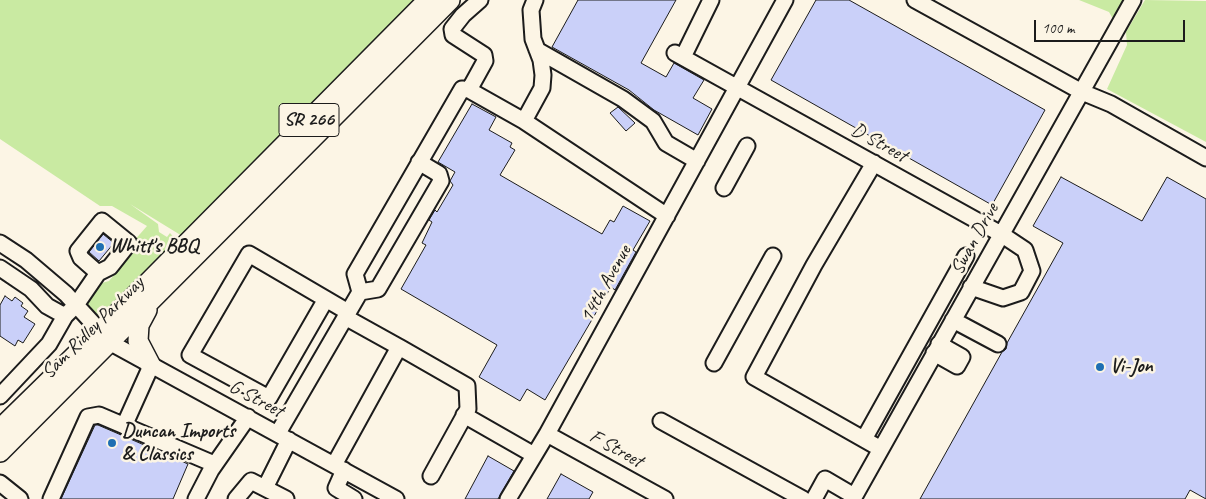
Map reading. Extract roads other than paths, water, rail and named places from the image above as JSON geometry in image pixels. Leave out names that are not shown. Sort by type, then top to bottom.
[{"type":"main road","name":"Sam Ridley Parkway","points":[[0,452],[105,337],[428,0]]},
{"type":"main road","name":"Sam Ridley Parkway","points":[[0,429],[105,337],[151,302],[450,0]]},
{"type":"main road","points":[[151,302],[139,325],[138,341],[152,366]]},
{"type":"street","points":[[469,90],[485,61],[484,55],[453,35],[452,29],[480,0]]},
{"type":"street","points":[[524,121],[542,88],[543,75],[537,50],[532,39],[531,10],[535,0]]},
{"type":"street","name":"D Street","points":[[711,0],[679,55],[1001,234],[1025,250],[1032,271],[1022,292],[1003,298],[971,287]]},
{"type":"street","name":"14th Avenue","points":[[508,499],[547,434],[785,0]]},
{"type":"street","points":[[915,0],[1082,92],[1110,104],[1206,158]]},
{"type":"street","name":"Swan Drive","points":[[854,498],[1131,3]]},
{"type":"street","points":[[537,50],[623,99],[653,121],[666,143],[697,161]]},
{"type":"street","points":[[265,488],[284,436],[360,292],[355,274],[462,89],[469,90],[524,121],[667,216]]},
{"type":"street","points":[[724,188],[746,146]]},
{"type":"street","points":[[360,292],[378,289],[441,180],[439,174],[420,162]]},
{"type":"street","points":[[874,163],[814,265],[754,377],[881,449]]},
{"type":"street","points":[[385,222],[409,236]]},
{"type":"street","name":"G Street","points":[[1,246],[26,260],[76,305],[105,337],[152,366],[339,467],[374,494],[396,499]]},
{"type":"street","points":[[326,299],[269,398],[190,355],[249,254],[326,299],[399,347],[468,386],[468,409],[431,476]]},
{"type":"street","points":[[714,363],[773,256]]},
{"type":"street","points":[[864,439],[966,256]]},
{"type":"street","points":[[0,268],[31,288],[47,306],[65,316]]},
{"type":"street","points":[[0,396],[50,344],[65,316],[76,305],[98,273]]},
{"type":"street","points":[[953,320],[998,344]]},
{"type":"street","points":[[354,499],[336,488],[339,467],[399,347]]},
{"type":"street","points":[[124,426],[152,366]]},
{"type":"street","points":[[50,499],[88,417],[99,415],[214,464]]},
{"type":"street","points":[[464,415],[534,455]]},
{"type":"street","points":[[196,499],[214,464],[248,417]]},
{"type":"street","points":[[661,421],[803,499]]},
{"type":"street","name":"F Street","points":[[547,434],[666,499]]},
{"type":"street","points":[[814,499],[825,479],[854,498]]},
{"type":"street","points":[[236,499],[251,481],[286,499]]},
{"type":"street","points":[[0,483],[20,499]]},
{"type":"place","name":"Whitt's BBQ","points":[[100,247]]},
{"type":"place","name":"Vi-Jon","points":[[1100,367]]},
{"type":"place","name":"Duncan Imports & Classics","points":[[112,443]]}]
